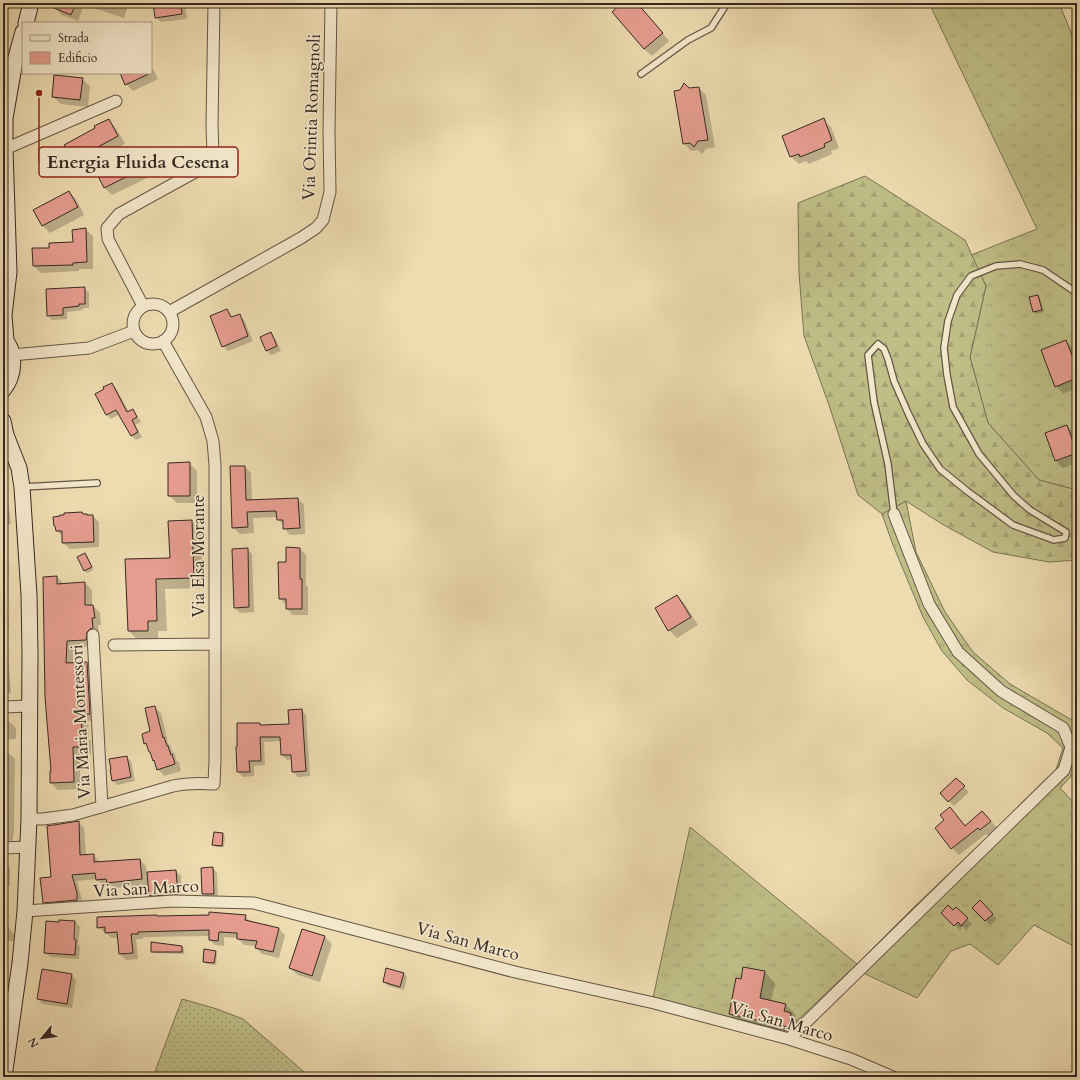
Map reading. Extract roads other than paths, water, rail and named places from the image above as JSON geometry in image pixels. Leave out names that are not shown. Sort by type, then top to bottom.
[{"type":"street","points":[[26,22],[31,3]]},
{"type":"street","points":[[143,306],[108,239],[107,228],[119,214],[206,166],[213,154],[212,117],[214,3]]},
{"type":"street","name":"Via Orintia Romagnoli","points":[[169,312],[301,238],[316,228],[323,220],[330,192],[329,131],[332,3]]},
{"type":"street","points":[[3,403],[6,386],[13,370],[12,355],[4,339],[6,277],[5,118],[15,61],[22,36]]},
{"type":"street","points":[[4,149],[116,101]]},
{"type":"street","points":[[149,304],[160,305],[169,312],[172,318],[172,331],[163,341],[156,344],[149,344],[137,337],[132,325],[133,319],[135,314],[143,306],[149,304]]},
{"type":"street","points":[[12,355],[90,348],[134,331]]},
{"type":"street","name":"Via Elsa Morante","points":[[163,341],[206,417],[213,440],[215,465],[214,784]]},
{"type":"street","points":[[4,429],[19,468],[22,487],[29,595],[28,847],[25,911],[20,963],[4,1077]]},
{"type":"street","points":[[789,1039],[1064,770],[1070,747],[1063,728],[1001,691],[958,652],[929,604],[894,514]]},
{"type":"street","name":"Via Maria Montessori","points":[[93,635],[102,807]]},
{"type":"street","points":[[114,645],[215,644]]},
{"type":"street","points":[[3,707],[29,706]]},
{"type":"street","name":"Via Maria Montessori","points":[[28,819],[43,819],[73,815],[186,783],[214,784]]},
{"type":"street","points":[[3,848],[28,847]]},
{"type":"street","name":"Via San Marco","points":[[25,911],[174,901],[254,903],[515,972],[654,1003],[789,1039],[851,1059],[893,1077]]},
{"type":"lane","points":[[641,74],[688,40],[710,28],[727,3]]},
{"type":"lane","points":[[894,514],[888,464],[874,402],[868,355],[878,344],[884,349],[894,381],[920,438],[940,469],[1013,525],[1054,540],[1065,538],[1066,532],[1030,510],[1014,496],[979,454],[953,407],[944,348],[948,321],[957,295],[971,276],[996,266],[1020,264],[1043,270],[1077,293]]},
{"type":"lane","points":[[22,487],[97,483]]},
{"type":"place","name":"Energia Fluida Cesena","points":[[39,93]]}]
